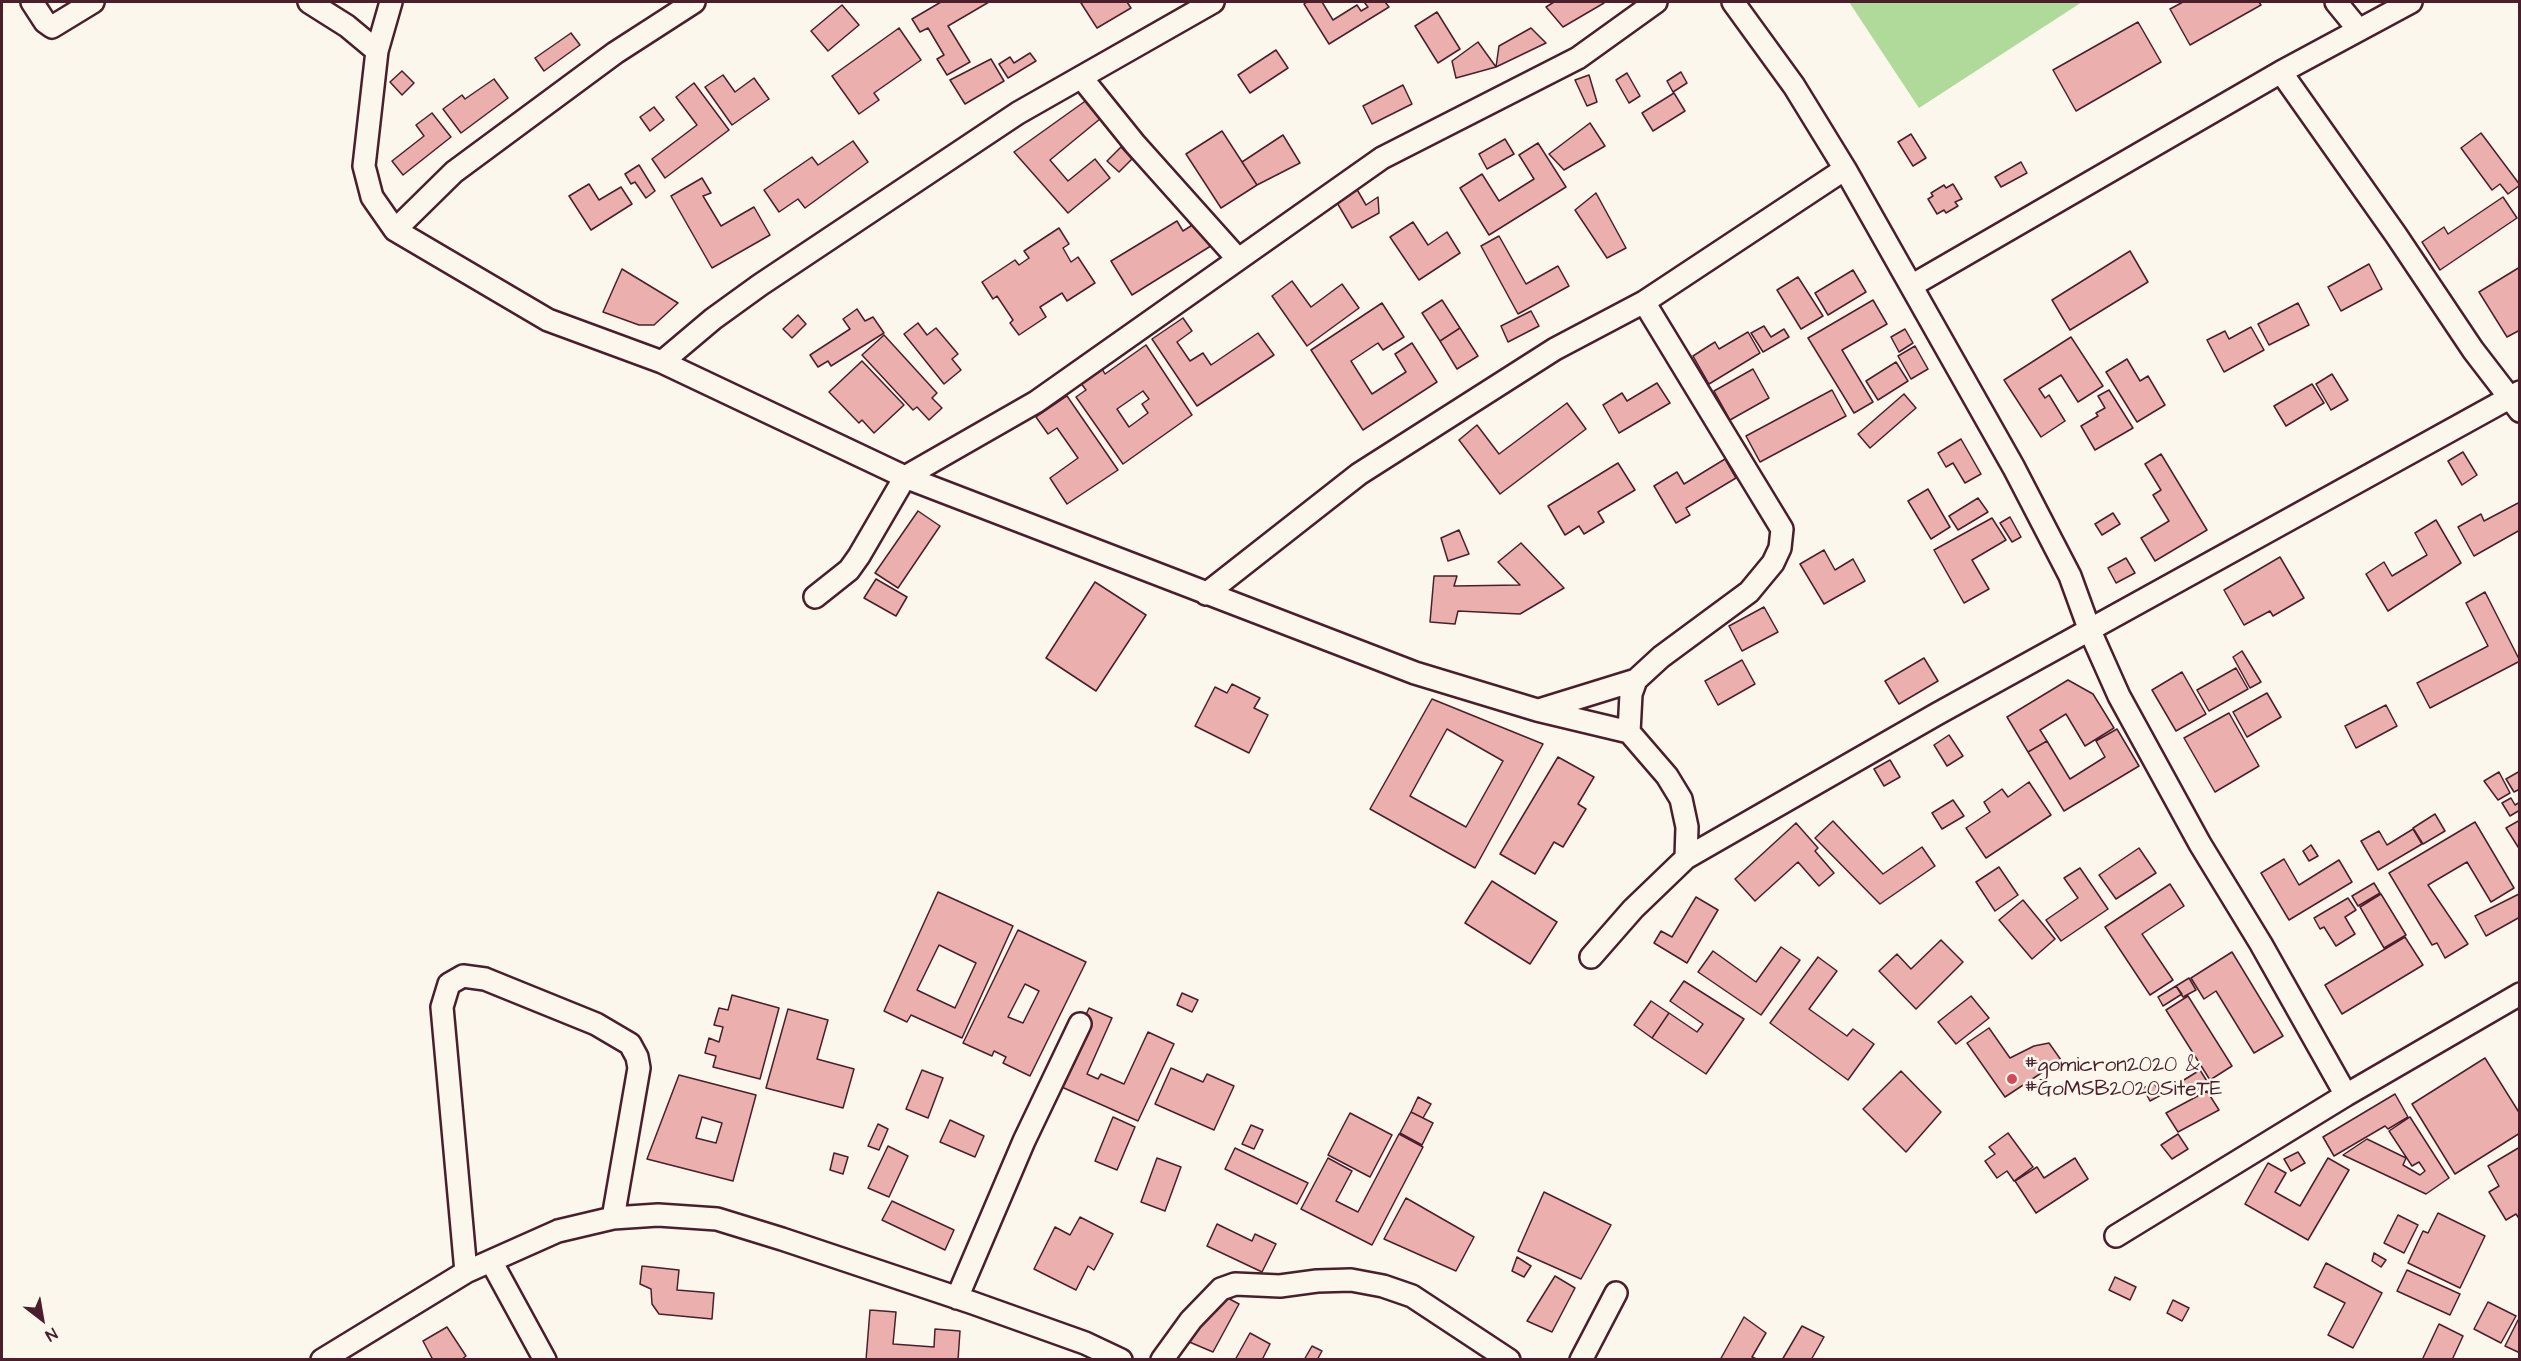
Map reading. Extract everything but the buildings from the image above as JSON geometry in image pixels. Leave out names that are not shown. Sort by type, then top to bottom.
[{"type":"street","points":[[32,2],[50,27],[93,2]]},
{"type":"street","points":[[309,2],[347,26],[377,51]]},
{"type":"street","points":[[391,2],[377,51],[364,166],[372,197],[395,230],[548,320],[662,362],[905,477],[1415,673],[1537,710],[1629,732],[1667,776],[1681,799],[1687,827],[1686,858]]},
{"type":"street","points":[[395,230],[454,172],[615,53],[694,2]]},
{"type":"street","points":[[662,362],[713,319],[760,285],[1018,113],[1213,2]]},
{"type":"street","points":[[815,597],[849,570],[905,477],[1036,402],[1382,158],[1578,58],[1607,40],[1656,2]]},
{"type":"street","points":[[1733,2],[1794,86],[1845,169],[1911,286],[2070,576],[2090,631],[2119,696],[2194,833],[2261,944],[2346,1095]]},
{"type":"street","points":[[2336,2],[2358,29]]},
{"type":"street","points":[[1911,286],[2281,72],[2411,2]]},
{"type":"street","points":[[1591,957],[1641,901],[1686,858],[1937,714],[2516,400],[2281,72]]},
{"type":"street","points":[[1081,77],[1135,144],[1238,258]]},
{"type":"street","points":[[1206,594],[1359,474],[1554,349],[1644,302],[1845,169]]},
{"type":"street","points":[[1537,710],[1636,680],[1661,657],[1749,592],[1773,563],[1780,548],[1782,529],[1644,302]]},
{"type":"street","points":[[1629,732],[1631,694],[1636,680]]},
{"type":"street","points":[[466,1272],[442,1007],[448,984],[463,976],[485,979],[596,1024],[630,1044],[637,1057],[639,1068],[613,1218]]},
{"type":"street","points":[[2116,1236],[2346,1095],[2520,994]]},
{"type":"street","points":[[957,1298],[1024,1141],[1080,1024]]},
{"type":"street","points":[[322,1359],[466,1272],[558,1231],[613,1218],[658,1215],[717,1220],[957,1298],[1079,1351],[1121,1359]]},
{"type":"street","points":[[491,1261],[545,1359]]},
{"type":"street","points":[[1162,1359],[1191,1320],[1221,1289],[1235,1284],[1280,1286],[1317,1281],[1351,1280],[1383,1286],[1412,1296],[1509,1359]]},
{"type":"street","points":[[1581,1359],[1617,1293]]},
{"type":"green space","points":[[1849,2],[2082,2],[1919,108]]},
{"type":"place","name":"#gomicron2020 & #GoMSB2020SiteTE","points":[[2012,1079]]}]
